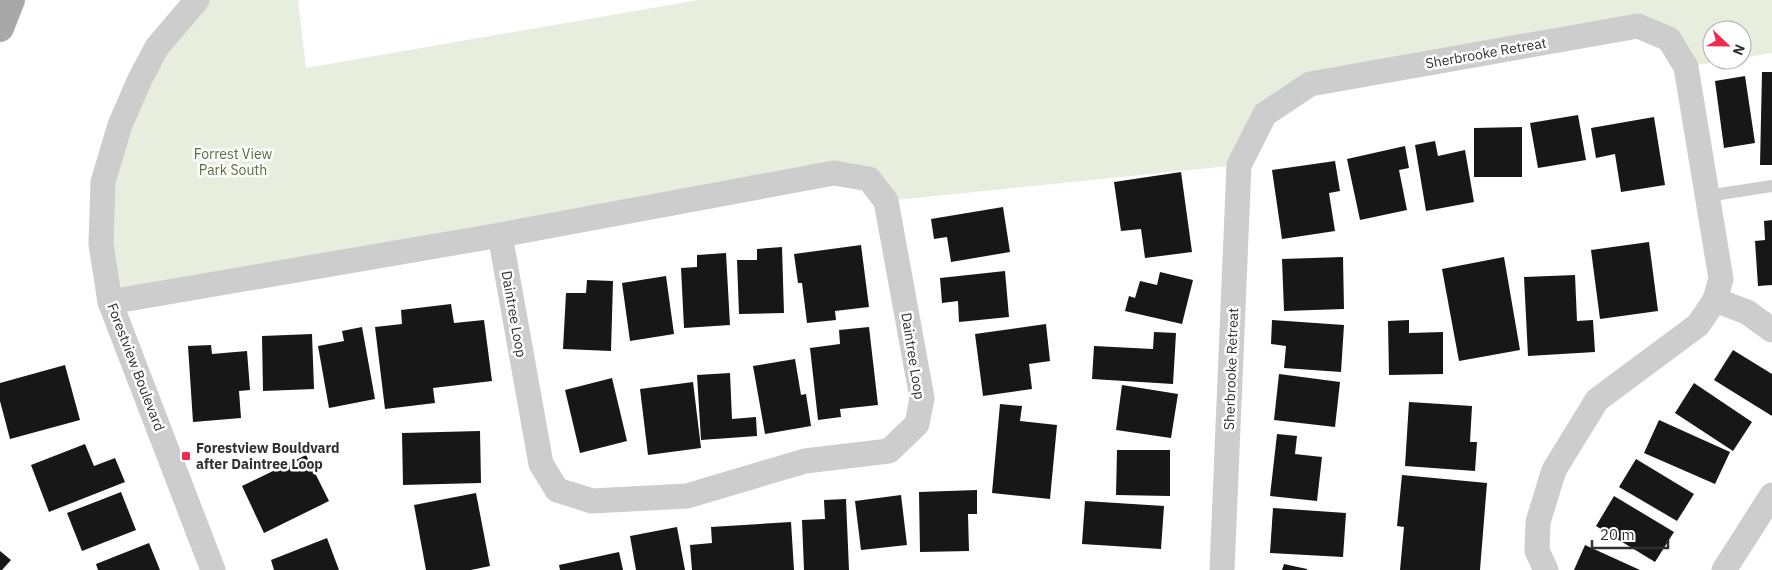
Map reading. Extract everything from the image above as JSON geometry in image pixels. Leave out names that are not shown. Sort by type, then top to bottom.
[{"type":"main road","points":[[0,28],[11,0]]},
{"type":"street","name":"Forestview Boulevard","points":[[197,0],[157,47],[140,79],[120,125],[103,182],[101,244],[110,302],[213,570]]},
{"type":"street","name":"Sherbrooke Retreat","points":[[1222,570],[1239,165],[1265,114],[1310,84],[1638,26],[1668,39],[1686,67],[1721,279],[1715,300],[1698,326],[1597,400],[1554,470],[1538,522],[1537,551],[1546,570]]},
{"type":"street","name":"Daintree Loop","points":[[110,302],[834,173],[869,179],[886,201],[922,398],[917,424],[889,452],[805,461],[687,496],[592,501],[557,490],[541,464],[500,234]]},
{"type":"street","points":[[1715,300],[1747,312],[1772,330]]},
{"type":"street","points":[[1724,570],[1772,496]]},
{"type":"lane","points":[[1707,196],[1772,186]]},
{"type":"green space","name":"Forrest View Park South","points":[[197,0],[298,0],[306,68],[698,0],[1772,0],[1772,53],[1752,56],[1752,20],[1702,20],[1702,64],[1686,67],[1637,26],[1310,84],[1265,114],[1239,165],[886,201],[869,179],[110,302],[101,244],[120,125]]},
{"type":"building","points":[[1762,72],[1772,72],[1772,165],[1760,165]]},
{"type":"building","points":[[1745,76],[1755,143],[1724,148],[1715,81]]},
{"type":"building","points":[[1578,115],[1586,160],[1538,168],[1530,123]]},
{"type":"building","points":[[1654,117],[1665,185],[1621,192],[1615,154],[1596,158],[1591,128]]},
{"type":"building","points":[[1522,127],[1522,177],[1474,177],[1474,128]]},
{"type":"building","points":[[1435,141],[1438,156],[1465,150],[1474,202],[1426,211],[1415,145]]},
{"type":"building","points":[[1405,146],[1409,168],[1399,170],[1407,210],[1360,220],[1347,159]]},
{"type":"building","points":[[1335,161],[1340,191],[1329,193],[1335,231],[1282,239],[1272,170]]},
{"type":"building","points":[[1181,172],[1192,252],[1145,258],[1141,229],[1121,231],[1114,182]]},
{"type":"building","points":[[1003,207],[1010,252],[951,262],[947,237],[934,239],[931,219]]},
{"type":"building","points":[[1772,220],[1772,285],[1758,286],[1755,241],[1765,240],[1764,221]]},
{"type":"building","points":[[1649,242],[1658,311],[1600,319],[1591,250]]},
{"type":"building","points":[[861,245],[869,307],[835,311],[836,320],[807,323],[802,283],[798,283],[794,254]]},
{"type":"building","points":[[782,247],[784,313],[739,314],[737,260],[757,260],[757,249]]},
{"type":"building","points":[[726,253],[730,325],[684,328],[681,268],[697,267],[697,255]]},
{"type":"building","points":[[1343,257],[1344,309],[1284,311],[1282,259]]},
{"type":"building","points":[[1504,257],[1520,350],[1459,361],[1442,269]]},
{"type":"building","points":[[1005,271],[1009,317],[959,322],[958,301],[942,303],[940,278]]},
{"type":"building","points":[[1160,272],[1193,280],[1182,324],[1125,311],[1129,296],[1135,298],[1140,281],[1157,285]]},
{"type":"building","points":[[1575,275],[1577,321],[1593,320],[1595,352],[1528,356],[1524,277]]},
{"type":"building","points":[[666,276],[674,334],[630,341],[622,283]]},
{"type":"building","points":[[587,280],[613,281],[611,351],[563,349],[566,293],[586,293]]},
{"type":"building","points":[[451,304],[454,323],[484,320],[492,381],[433,388],[435,403],[385,409],[375,327],[402,324],[401,310]]},
{"type":"building","points":[[1272,320],[1344,325],[1341,372],[1284,368],[1286,346],[1271,344]]},
{"type":"building","points":[[1409,320],[1409,333],[1443,332],[1443,374],[1389,375],[1388,321]]},
{"type":"building","points":[[1046,324],[1050,361],[1029,364],[1032,389],[983,396],[975,334]]},
{"type":"building","points":[[362,327],[375,399],[329,408],[318,346],[344,341],[342,331]]},
{"type":"building","points":[[869,327],[878,405],[840,409],[841,417],[818,420],[810,348],[840,344],[839,330]]},
{"type":"building","points":[[1154,332],[1176,333],[1173,384],[1092,379],[1094,346],[1153,349]]},
{"type":"building","points":[[312,334],[314,389],[263,391],[262,336]]},
{"type":"building","points":[[211,345],[212,354],[247,351],[250,390],[239,391],[241,418],[193,422],[188,346]]},
{"type":"building","points":[[1733,350],[1772,374],[1772,416],[1714,380]]},
{"type":"building","points":[[795,359],[801,395],[806,394],[811,426],[765,434],[753,366]]},
{"type":"building","points":[[65,365],[80,420],[10,439],[0,401],[0,383]]},
{"type":"building","points":[[730,373],[732,419],[756,417],[757,436],[701,440],[697,375]]},
{"type":"building","points":[[1279,374],[1340,382],[1335,427],[1274,420]]},
{"type":"building","points":[[612,378],[627,441],[580,453],[565,390]]},
{"type":"building","points":[[693,382],[701,448],[648,455],[640,389]]},
{"type":"building","points":[[1694,383],[1752,422],[1733,451],[1675,413]]},
{"type":"building","points":[[1122,385],[1178,394],[1171,438],[1116,430]]},
{"type":"building","points":[[1409,402],[1472,406],[1470,442],[1477,442],[1475,471],[1405,466]]},
{"type":"building","points":[[1000,404],[1022,406],[1020,421],[1057,425],[1050,499],[992,493]]},
{"type":"building","points":[[1659,420],[1730,452],[1715,484],[1644,453]]},
{"type":"building","points":[[480,431],[481,483],[403,485],[402,433]]},
{"type":"building","points":[[1277,434],[1297,436],[1295,454],[1322,457],[1317,501],[1270,496]]},
{"type":"building","points":[[85,444],[94,466],[115,458],[125,482],[49,512],[31,465]]},
{"type":"building","points":[[1117,450],[1170,450],[1170,496],[1116,495]]},
{"type":"building","points":[[306,455],[329,501],[264,533],[242,486]]},
{"type":"building","points":[[1636,459],[1694,494],[1677,521],[1619,487]]},
{"type":"building","points":[[1402,475],[1487,483],[1480,570],[1400,570],[1404,527],[1397,526]]},
{"type":"building","points":[[977,490],[977,514],[968,514],[969,551],[920,552],[919,492]]},
{"type":"building","points":[[121,492],[136,530],[82,551],[67,513]]},
{"type":"building","points":[[476,493],[490,566],[471,570],[426,570],[414,505]]},
{"type":"building","points":[[901,495],[907,545],[861,550],[855,501]]},
{"type":"building","points":[[1614,496],[1674,532],[1655,562],[1596,526]]},
{"type":"building","points":[[846,499],[849,570],[804,570],[802,520],[825,519],[824,500]]},
{"type":"building","points":[[1085,501],[1164,506],[1161,549],[1082,544]]},
{"type":"building","points":[[1273,508],[1346,513],[1343,557],[1270,553]]},
{"type":"building","points":[[791,522],[794,570],[692,570],[690,545],[712,543],[711,527]]},
{"type":"building","points":[[677,527],[685,570],[636,570],[630,536]]},
{"type":"building","points":[[327,538],[339,570],[274,570],[271,560]]},
{"type":"building","points":[[149,543],[160,570],[98,570],[96,564]]},
{"type":"building","points":[[1585,545],[1640,570],[1574,570]]},
{"type":"building","points":[[0,551],[11,560],[2,570],[0,570]]},
{"type":"building","points":[[619,552],[623,570],[560,570],[559,565]]},
{"type":"building","points":[[1284,564],[1307,569],[1307,570],[1282,570]]},
{"type":"place","name":"Forestview Bouldvard after Daintree Loop","points":[[186,456]]}]
